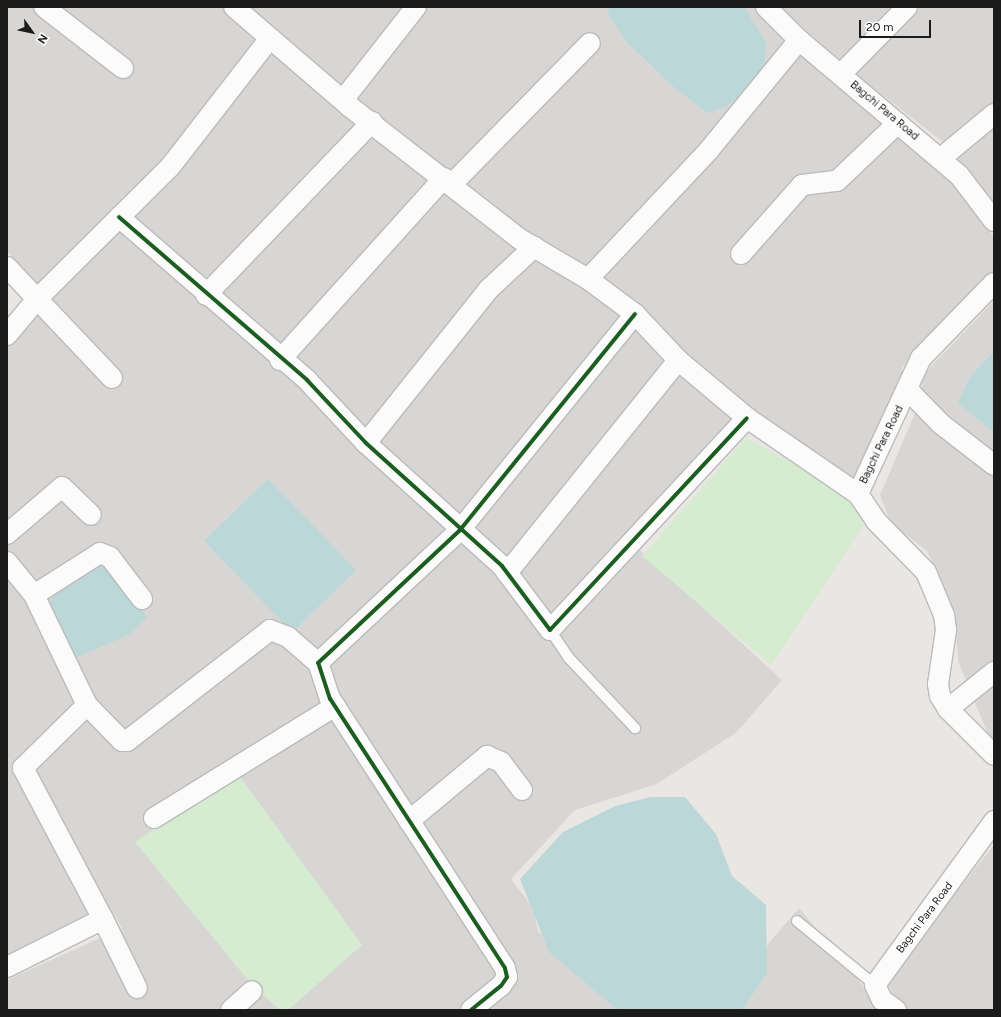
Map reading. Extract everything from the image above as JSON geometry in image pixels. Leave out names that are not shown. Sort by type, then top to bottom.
[{"type":"street","points":[[44,7],[123,68]]},
{"type":"street","points":[[234,7],[343,100],[534,247],[588,279],[635,314],[678,360],[747,418],[858,494]]},
{"type":"street","points":[[343,100],[416,7]]},
{"type":"street","name":"Bagchi Para Road","points":[[766,7],[800,40],[959,174],[994,221]]},
{"type":"street","points":[[841,74],[907,7]]},
{"type":"street","points":[[7,334],[38,299],[170,167],[270,38]]},
{"type":"street","points":[[588,279],[709,150],[800,40]]},
{"type":"street","points":[[280,360],[448,181],[590,43]]},
{"type":"street","points":[[940,159],[994,114]]},
{"type":"street","points":[[206,295],[372,122]]},
{"type":"street","points":[[741,254],[802,185],[837,182],[898,123]]},
{"type":"street","points":[[119,217],[280,360],[307,380],[366,443],[507,572],[550,630],[747,418]]},
{"type":"street","points":[[366,443],[489,289],[534,247]]},
{"type":"street","points":[[7,266],[112,378]]},
{"type":"street","name":"Bagchi Para Road","points":[[994,283],[921,358],[908,390],[858,494],[876,521],[926,572],[944,615],[945,646],[938,684],[948,709],[994,755]]},
{"type":"street","points":[[318,663],[460,530],[635,314]]},
{"type":"street","points":[[507,572],[678,360]]},
{"type":"street","points":[[908,390],[941,424],[994,465]]},
{"type":"street","points":[[7,534],[62,487],[91,515]]},
{"type":"street","points":[[34,595],[100,553],[110,557],[142,599]]},
{"type":"street","points":[[7,562],[34,595],[87,705],[124,742],[270,630],[288,637],[318,663],[335,706],[505,968],[507,977],[502,986],[474,1009]]},
{"type":"street","points":[[948,709],[994,672]]},
{"type":"street","points":[[87,705],[23,768],[103,919],[137,988]]},
{"type":"street","points":[[154,818],[335,706]]},
{"type":"street","points":[[409,822],[488,756],[501,762],[522,790]]},
{"type":"street","name":"Bagchi Para Road","points":[[875,985],[991,835]]},
{"type":"street","points":[[7,967],[103,919]]},
{"type":"street","points":[[875,985],[882,1000],[896,1010]]},
{"type":"street","points":[[231,1010],[252,991]]},
{"type":"lane","points":[[550,630],[568,657],[635,728]]},
{"type":"lane","points":[[797,921],[875,985]]},
{"type":"shaded area","points":[[7,7],[222,7],[261,40],[170,157],[39,286],[7,251]]},
{"type":"shaded area","points":[[242,7],[756,7],[788,43],[950,175],[994,237],[994,272],[902,368],[904,395],[860,480],[747,420],[629,540],[782,680],[737,732],[657,784],[575,810],[511,879],[533,908],[538,931],[622,1010],[7,1010],[7,980],[122,928],[26,767],[88,707],[34,584],[7,549],[7,345],[49,303],[52,293],[273,51],[532,237]]},
{"type":"shaded area","points":[[781,7],[994,7],[994,206],[947,145],[836,59]]},
{"type":"shaded area","points":[[994,301],[994,749],[958,661],[955,613],[927,551],[891,523],[880,495],[922,397],[923,375]]},
{"type":"shaded area","points":[[7,568],[33,600],[79,707],[15,770],[96,918],[7,962]]},
{"type":"shaded area","points":[[994,845],[994,1010],[903,1010],[885,981]]},
{"type":"shaded area","points":[[799,908],[880,1007],[885,1010],[731,1010],[768,944]]},
{"type":"green space","points":[[746,438],[862,501],[863,526],[771,665],[642,556]]},
{"type":"green space","points":[[238,774],[362,945],[288,1010],[280,1010],[252,985],[135,842]]},
{"type":"water","points":[[608,7],[744,7],[766,42],[765,61],[747,91],[725,107],[708,113],[670,84],[628,43],[609,16]]},
{"type":"water","points":[[994,351],[994,432],[958,403],[970,377]]},
{"type":"water","points":[[268,479],[356,570],[292,632],[204,541]]},
{"type":"water","points":[[104,561],[147,617],[130,634],[71,660],[46,606],[61,588]]},
{"type":"water","points":[[651,797],[685,797],[716,834],[732,876],[766,905],[767,973],[742,1010],[618,1010],[549,952],[520,879],[563,832],[615,806]]},
{"type":"cycle path","points":[[119,217],[307,380],[366,443],[502,566],[550,630],[747,418]]},
{"type":"cycle path","points":[[471,1010],[501,986],[507,977],[505,968],[330,699],[318,663],[460,530],[635,314]]}]
